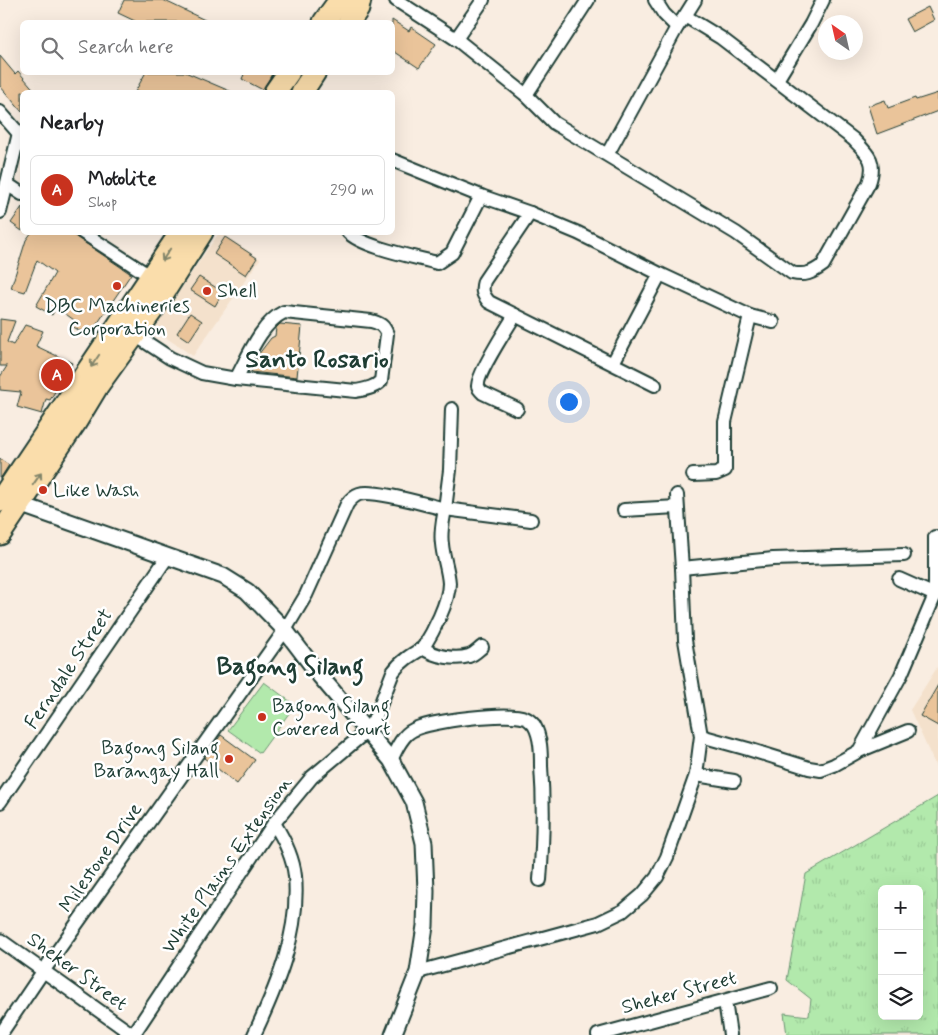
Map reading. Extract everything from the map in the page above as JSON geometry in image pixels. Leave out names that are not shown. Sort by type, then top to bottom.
[{"type":"highway","points":[[325,20],[336,4],[342,0]]},
{"type":"highway","points":[[350,20],[358,10],[360,0]]},
{"type":"highway","points":[[276,90],[287,75]]},
{"type":"highway","points":[[303,90],[313,75]]},
{"type":"highway","points":[[5,499],[75,423],[98,385],[135,335],[180,235]]},
{"type":"highway","points":[[0,534],[5,499],[159,282],[199,235]]},
{"type":"street","points":[[396,0],[456,39],[526,95],[554,123],[728,228],[792,273],[802,275],[812,273],[823,265],[869,183],[873,172],[872,161],[853,139],[776,80],[707,29],[664,14],[655,0]]},
{"type":"street","points":[[456,39],[484,0]]},
{"type":"street","points":[[526,95],[588,0]]},
{"type":"street","points":[[607,155],[681,21],[695,0]]},
{"type":"street","points":[[776,80],[811,24],[823,0]]},
{"type":"street","points":[[0,112],[20,134]]},
{"type":"street","points":[[0,212],[20,138]]},
{"type":"street","points":[[395,161],[578,233],[750,316],[772,322]]},
{"type":"street","points":[[7,184],[20,193]]},
{"type":"street","points":[[350,235],[353,238],[369,244],[437,262],[452,254],[481,196]]},
{"type":"street","points":[[530,213],[484,281],[483,295],[489,302],[655,385]]},
{"type":"street","points":[[87,235],[159,282]]},
{"type":"street","points":[[613,363],[660,274]]},
{"type":"street","points":[[135,335],[170,358],[202,373],[236,379],[356,391],[369,389],[377,385],[381,380],[387,334],[385,328],[379,323],[371,321],[284,312],[274,316],[266,324],[236,379]]},
{"type":"street","points":[[515,315],[483,370],[478,385],[483,393],[518,409]]},
{"type":"street","points":[[693,475],[716,474],[724,470],[725,422],[750,316]]},
{"type":"street","points":[[367,731],[376,716],[393,672],[408,656],[423,648],[431,635],[448,592],[449,582],[441,528],[450,470],[452,408]]},
{"type":"street","name":"Milestone Drive","points":[[0,1035],[44,970],[286,630],[306,595],[347,504],[352,498],[360,494],[373,494],[445,509]]},
{"type":"street","points":[[5,499],[223,576],[247,591],[286,630],[320,676],[391,760],[414,802],[424,843],[426,891],[425,926],[418,972],[393,1035]]},
{"type":"street","points":[[418,972],[598,923],[623,911],[642,896],[657,877],[667,857],[696,775],[701,736],[685,640],[677,501],[624,510]]},
{"type":"street","points":[[445,509],[531,520]]},
{"type":"street","points":[[859,751],[902,675],[937,595],[935,537]]},
{"type":"street","points":[[682,568],[774,559],[904,555]]},
{"type":"street","name":"Ferndale Street","points":[[0,802],[168,556]]},
{"type":"street","points":[[899,579],[937,595]]},
{"type":"street","points":[[423,648],[430,653],[459,658],[470,656],[482,647]]},
{"type":"street","points":[[391,760],[404,738],[411,731],[425,725],[511,716],[525,718],[533,723],[540,749],[544,805],[540,880]]},
{"type":"street","name":"White Plains Extension","points":[[133,1035],[274,823],[312,777],[367,731]]},
{"type":"street","points":[[701,736],[821,770],[859,751],[908,731]]},
{"type":"street","points":[[696,775],[734,781]]},
{"type":"street","points":[[254,1035],[271,1000],[287,954],[294,909],[295,876],[286,844],[274,823]]},
{"type":"street","name":"Sheker Street","points":[[0,940],[133,1035]]},
{"type":"street","name":"Sheker Street","points":[[598,1035],[771,988]]},
{"type":"street","points":[[725,1001],[730,1035]]},
{"type":"shaded area","points":[[218,235],[224,235],[260,259],[193,356],[153,329]]},
{"type":"shaded area","points":[[938,666],[938,771],[910,710]]},
{"type":"green space","name":"Bagong Silang Covered Court","points":[[264,682],[295,705],[260,753],[228,730]]},
{"type":"green space","points":[[938,796],[938,1035],[787,1035],[784,1013],[809,1016],[811,999],[787,980],[806,874]]},
{"type":"building","points":[[124,0],[163,0],[205,20],[133,20],[118,13]]},
{"type":"building","points":[[928,7],[934,20],[912,32],[905,19]]},
{"type":"building","points":[[395,22],[409,31],[411,27],[436,44],[419,68],[395,52]]},
{"type":"building","points":[[0,56],[15,74],[18,71],[34,90],[20,90],[20,110],[0,86]]},
{"type":"building","points":[[144,75],[192,75],[227,90],[136,90]]},
{"type":"building","points":[[244,75],[271,75],[263,90],[242,79]]},
{"type":"building","points":[[938,93],[938,111],[877,134],[868,106],[885,100],[888,108],[915,98],[916,100]]},
{"type":"building","points":[[20,210],[20,230],[11,223]]},
{"type":"building","points":[[30,235],[73,235],[131,274],[89,336],[70,325],[74,320],[56,307],[52,315],[36,306],[55,273],[37,260],[25,292],[11,288],[26,240]]},
{"type":"building","points":[[225,237],[257,258],[246,275],[214,254]]},
{"type":"building","name":"Shell","points":[[199,277],[223,292],[215,306],[190,290]]},
{"type":"building","points":[[190,313],[202,321],[189,341],[177,333]]},
{"type":"building","points":[[0,319],[15,321],[7,342],[13,345],[25,325],[29,326],[43,331],[36,346],[72,363],[50,400],[46,399],[42,414],[17,407],[21,392],[0,390],[0,377],[7,366],[0,366]]},
{"type":"building","points":[[280,324],[302,326],[297,377],[251,372],[258,355],[271,338],[275,336],[276,328]]},
{"type":"building","points":[[0,459],[9,465],[0,479]]},
{"type":"building","points":[[938,685],[938,726],[920,716]]},
{"type":"building","name":"Bagong Silang Barangay Hall","points":[[221,735],[255,760],[237,784],[204,758]]},
{"type":"place","name":"DBC Machineries Corporation","points":[[117,286]]},
{"type":"place","name":"Shell","points":[[207,291]]},
{"type":"place","name":"Motolite","points":[[57,375]]},
{"type":"place","name":"Like Wash","points":[[43,490]]},
{"type":"place","name":"Bagong Silang Covered Court","points":[[262,717]]},
{"type":"place","name":"Bagong Silang Barangay Hall","points":[[229,759]]},
{"type":"district","name":"Santo Rosario","points":[[317,360]]},
{"type":"district","name":"Bagong Silang","points":[[290,667]]}]
